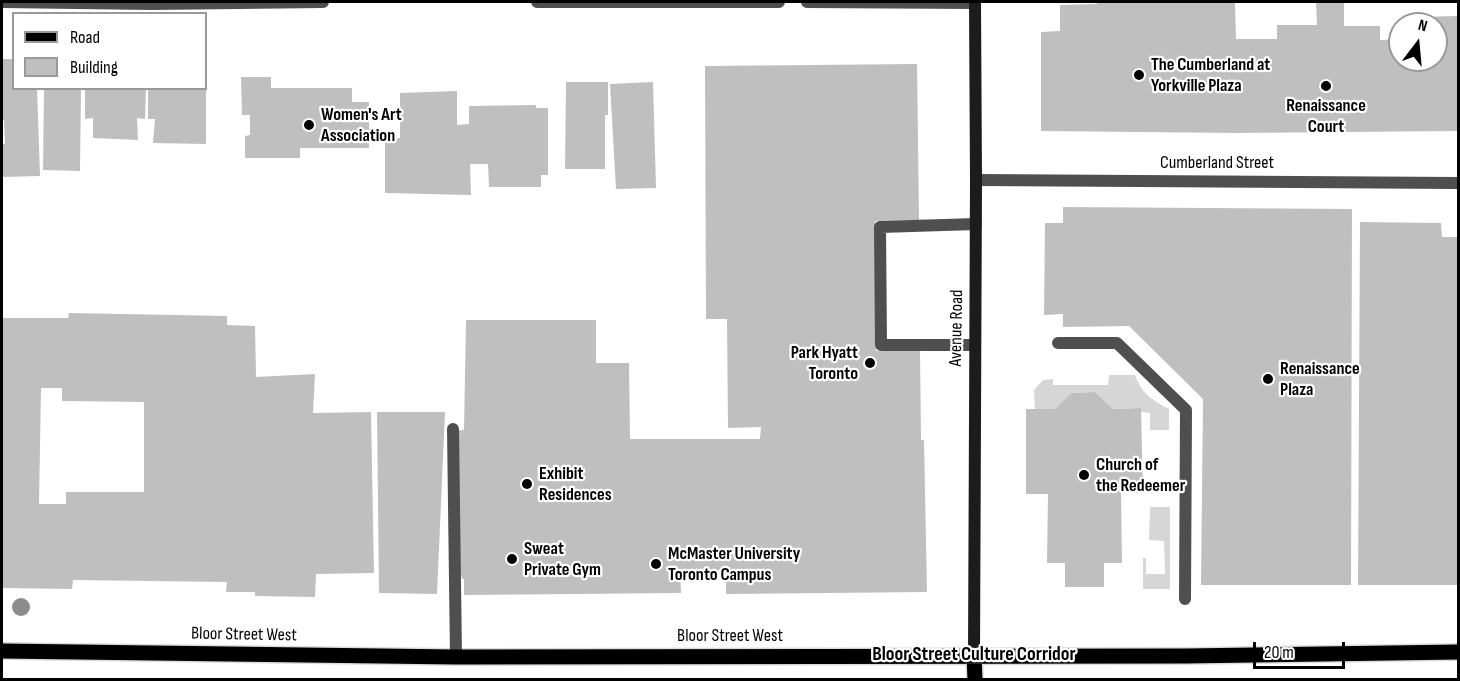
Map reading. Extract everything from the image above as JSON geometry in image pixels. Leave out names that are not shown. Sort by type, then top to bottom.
[{"type":"main road","name":"Avenue Road","points":[[974,655],[975,2]]},
{"type":"main road","name":"Bloor Street West","points":[[2,651],[456,657],[1186,656],[1458,651]]},
{"type":"main road","points":[[974,655],[975,680]]},
{"type":"street","points":[[2,2],[323,2]]},
{"type":"street","points":[[537,2],[779,2]]},
{"type":"street","points":[[807,2],[975,2]]},
{"type":"street","name":"Cumberland Street","points":[[976,180],[1458,183]]},
{"type":"street","points":[[975,345],[881,345],[879,227],[976,224]]},
{"type":"street","points":[[1058,343],[1117,343],[1186,410],[1185,599]]},
{"type":"street","points":[[453,429],[456,657]]},
{"type":"shaded area","points":[[1109,375],[1135,375],[1148,395],[1169,409],[1169,430],[1150,430],[1150,413],[1141,412],[1141,408],[1113,409],[1095,392],[1071,393],[1055,409],[1035,409],[1034,390],[1043,380],[1053,379],[1053,385],[1108,385]]},
{"type":"shaded area","points":[[1150,507],[1170,507],[1170,589],[1143,589],[1143,558],[1146,558],[1146,574],[1165,574],[1164,541],[1149,540]]},
{"type":"building","points":[[1097,2],[1235,2],[1236,39],[1277,39],[1277,25],[1317,25],[1316,2],[1344,2],[1344,26],[1380,26],[1380,40],[1388,40],[1388,72],[1448,72],[1448,16],[1458,16],[1458,131],[1237,133],[1041,131],[1041,32],[1060,31],[1060,5],[1097,4]]},
{"type":"building","points":[[2,59],[12,59],[12,90],[37,90],[40,176],[2,177],[2,144],[5,144],[4,120],[2,120]]},
{"type":"building","points":[[917,64],[919,220],[875,221],[876,351],[920,350],[927,592],[726,594],[726,576],[723,570],[717,570],[710,576],[688,576],[680,571],[681,593],[464,595],[464,579],[461,574],[458,574],[454,431],[464,430],[466,320],[596,320],[596,363],[629,363],[630,439],[760,439],[761,427],[728,428],[727,319],[706,319],[705,66]]},
{"type":"building","name":"Women's Art Association","points":[[241,77],[271,77],[271,88],[352,88],[352,102],[369,102],[369,148],[300,148],[300,158],[245,158],[245,136],[250,135],[250,115],[242,115]]},
{"type":"building","points":[[566,82],[608,82],[608,115],[605,115],[605,169],[565,169]]},
{"type":"building","points":[[653,82],[656,188],[616,189],[610,84]]},
{"type":"building","points":[[44,90],[81,90],[80,171],[43,170]]},
{"type":"building","points":[[85,90],[146,90],[145,119],[137,118],[138,140],[93,138],[93,118],[85,119]]},
{"type":"building","points":[[148,90],[206,90],[206,144],[153,143],[155,119],[148,119]]},
{"type":"building","points":[[457,91],[457,125],[469,124],[469,106],[536,105],[536,108],[548,108],[548,175],[541,175],[541,187],[489,187],[488,164],[470,164],[471,195],[385,193],[385,140],[400,138],[400,93]]},
{"type":"building","name":"Renaissance Plaza","points":[[1063,207],[1352,209],[1351,585],[1201,585],[1203,399],[1129,326],[1063,327],[1063,314],[1044,315],[1045,223],[1063,223]]},
{"type":"building","points":[[1360,222],[1441,223],[1442,237],[1458,237],[1458,585],[1358,585]]},
{"type":"building","points":[[69,313],[227,316],[227,325],[255,326],[256,377],[315,374],[313,413],[371,412],[374,573],[316,574],[315,597],[255,596],[255,592],[226,592],[227,582],[73,580],[72,589],[2,588],[2,318],[68,318]],"holes":[[[41,388],[62,388],[62,401],[144,402],[144,492],[66,492],[66,504],[39,504]]]},
{"type":"building","name":"Church of the Redeemer","points":[[1095,392],[1113,409],[1141,408],[1143,493],[1121,492],[1122,563],[1104,563],[1104,587],[1065,587],[1065,563],[1047,563],[1048,494],[1026,494],[1026,409],[1055,409],[1071,393]]},
{"type":"building","points":[[377,412],[445,412],[437,594],[379,593]]},
{"type":"place","name":"The Cumberland at Yorkville Plaza","points":[[1139,75]]},
{"type":"place","name":"Renaissance Court","points":[[1326,86]]},
{"type":"place","name":"Women's Art Association","points":[[309,125]]},
{"type":"place","name":"Park Hyatt Toronto","points":[[870,363]]},
{"type":"place","name":"Renaissance Plaza","points":[[1268,379]]},
{"type":"place","name":"Church of the Redeemer","points":[[1084,475]]},
{"type":"place","name":"Exhibit Residences","points":[[527,484]]},
{"type":"place","name":"Sweat Private Gym","points":[[512,559]]},
{"type":"place","name":"McMaster University Toronto Campus","points":[[656,564]]},
{"type":"district","name":"Bloor Street Culture Corridor","points":[[974,655]]}]
